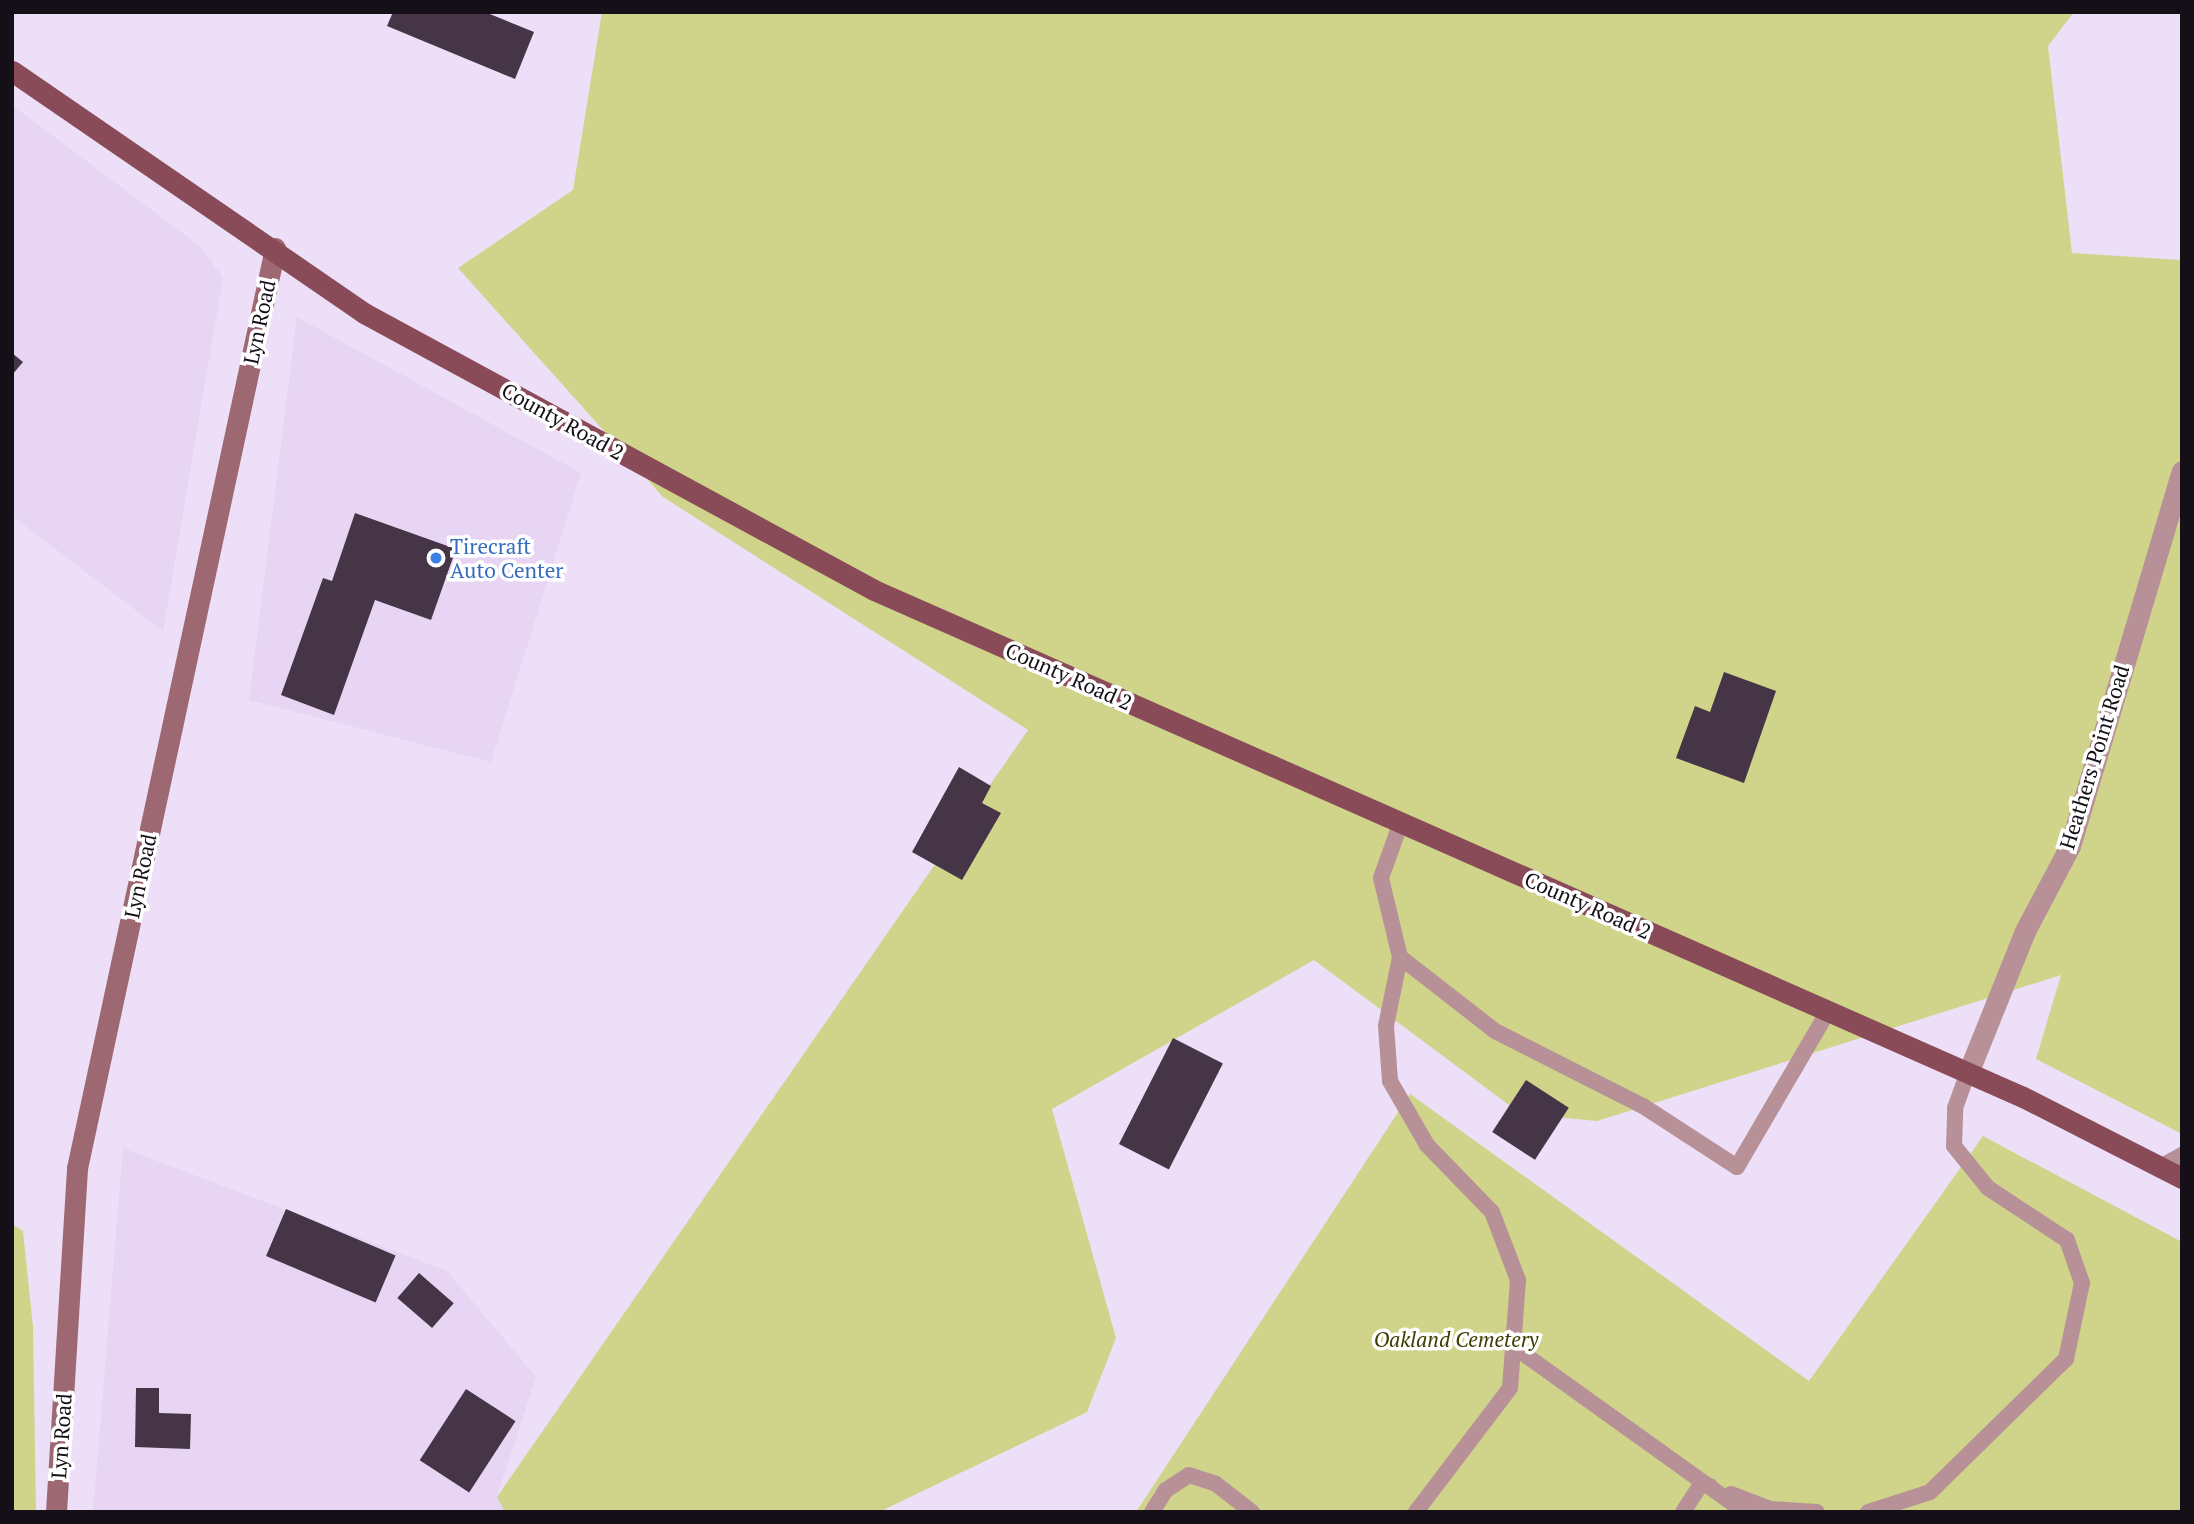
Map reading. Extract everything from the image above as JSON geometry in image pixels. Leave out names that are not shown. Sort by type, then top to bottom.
[{"type":"main road","name":"County Road 2","points":[[12,71],[275,248],[364,313],[874,590],[1968,1073],[2182,1178]]},
{"type":"main road","name":"Lyn Road","points":[[56,1512],[78,1168],[275,248]]},
{"type":"street","name":"Heathers Point Road","points":[[1968,1073],[2025,931],[2070,846],[2182,471]]},
{"type":"lane","points":[[1401,822],[1381,878],[1400,957],[1386,1026],[1390,1081],[1427,1145],[1492,1212],[1518,1280],[1517,1349],[1510,1388],[1416,1512]]},
{"type":"lane","points":[[1400,957],[1495,1031],[1643,1107],[1737,1167],[1828,1011]]},
{"type":"lane","points":[[1868,1512],[1930,1492],[2066,1359],[2082,1283],[2067,1240],[1988,1188],[1954,1146],[1955,1108],[1968,1073]]},
{"type":"lane","points":[[2160,1167],[2182,1155]]},
{"type":"lane","points":[[1517,1349],[1745,1512]]},
{"type":"lane","points":[[1152,1512],[1166,1490],[1189,1475],[1216,1484],[1252,1512]]},
{"type":"lane","points":[[1683,1512],[1702,1483]]},
{"type":"lane","points":[[1702,1483],[1770,1509],[1817,1512]]},
{"type":"shaded area","points":[[12,105],[201,247],[223,278],[163,631],[12,516]]},
{"type":"shaded area","points":[[297,317],[581,473],[491,762],[249,700]]},
{"type":"shaded area","points":[[123,1148],[447,1271],[536,1377],[497,1496],[505,1512],[93,1512]]},
{"type":"green space","points":[[602,12],[2074,12],[2048,46],[2072,253],[2182,260],[2182,1134],[2036,1059],[2061,975],[1597,1121],[1521,1114],[1314,960],[1052,1109],[1116,1338],[1087,1412],[879,1512],[505,1512],[497,1497],[1028,730],[663,497],[458,268],[573,190]]},
{"type":"green space","name":"Oakland Cemetery","points":[[1410,1094],[1809,1381],[1983,1136],[2182,1242],[2182,1512],[1136,1512]]},
{"type":"green space","points":[[12,1224],[23,1231],[33,1327],[36,1512],[12,1512]]},
{"type":"building","points":[[393,12],[485,12],[534,32],[515,79],[387,26]]},
{"type":"building","points":[[12,353],[23,362],[12,375]]},
{"type":"building","points":[[355,513],[456,549],[431,620],[375,600],[334,715],[281,695],[323,578],[332,581]]},
{"type":"building","points":[[1724,672],[1776,691],[1744,783],[1676,758],[1695,706],[1710,712]]},
{"type":"building","points":[[959,767],[991,786],[982,803],[1001,813],[962,880],[912,852]]},
{"type":"building","points":[[1173,1038],[1223,1063],[1169,1169],[1119,1144]]},
{"type":"building","points":[[1526,1080],[1569,1108],[1535,1160],[1492,1132]]},
{"type":"building","points":[[286,1209],[396,1255],[376,1302],[266,1256]]},
{"type":"building","points":[[419,1273],[454,1303],[432,1328],[397,1298]]},
{"type":"building","points":[[136,1388],[159,1388],[159,1413],[191,1414],[190,1449],[135,1447]]},
{"type":"building","points":[[466,1389],[515,1421],[469,1492],[420,1460]]},
{"type":"place","name":"Tirecraft Auto Center","points":[[436,558]]}]
